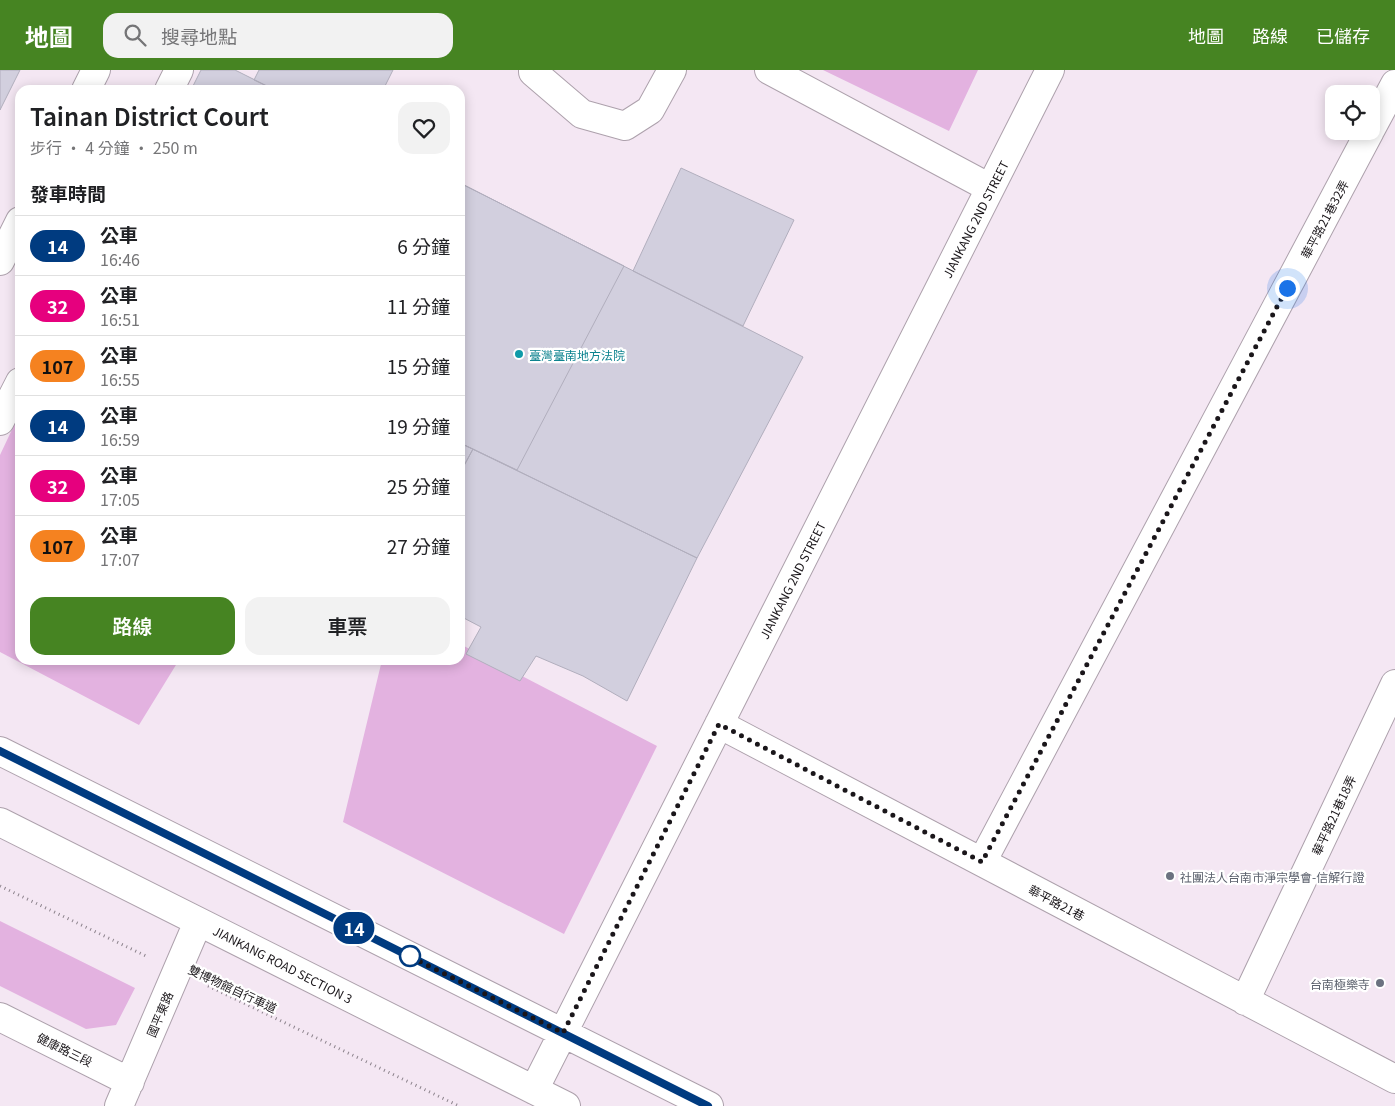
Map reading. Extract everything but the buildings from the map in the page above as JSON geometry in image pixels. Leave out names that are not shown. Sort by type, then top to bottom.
[{"type":"street","points":[[88,85],[96,70]]},
{"type":"street","points":[[172,85],[179,70]]},
{"type":"street","points":[[533,70],[582,114],[625,126],[650,110],[672,70]]},
{"type":"street","points":[[769,70],[990,188]]},
{"type":"street","name":"JIANKANG 2ND STREET","points":[[534,1090],[1050,70]]},
{"type":"street","name":"華平路21巷32弄","points":[[1380,113],[1395,84]]},
{"type":"street","name":"華平路21巷32弄","points":[[982,862],[1366,140]]},
{"type":"street","points":[[0,261],[15,232]]},
{"type":"street","points":[[0,421],[15,392]]},
{"type":"street","name":"華平路21巷18弄","points":[[1246,1000],[1395,684]]},
{"type":"street","name":"華平路21巷","points":[[719,724],[1395,1079]]},
{"type":"street","points":[[0,751],[708,1106]]},
{"type":"street","name":"JIANKANG ROAD SECTION 3","points":[[0,822],[566,1106]]},
{"type":"street","name":"國平東路","points":[[125,1094],[198,922]]},
{"type":"street","name":"健康路三段","points":[[0,1017],[125,1094]]},
{"type":"path","name":"雙博物館自行車道","points":[[0,886],[459,1106]]},
{"type":"shaded area","points":[[823,70],[978,70],[949,131]]},
{"type":"shaded area","points":[[15,423],[15,660],[0,652],[0,455]]},
{"type":"shaded area","points":[[465,647],[657,746],[564,934],[343,822],[381,665],[465,665]]},
{"type":"shaded area","points":[[25,665],[176,665],[139,725]]},
{"type":"shaded area","points":[[0,921],[135,988],[116,1025],[86,1029],[0,986]]},
{"type":"bus line","name":"14","points":[[0,751],[708,1106]]},
{"type":"place","name":"臺灣臺南地方法院","points":[[519,354]]},
{"type":"place","name":"社團法人台南市淨宗學會-信解行證","points":[[1170,876]]},
{"type":"place","name":"台南極樂寺","points":[[1380,983]]},
{"type":"route","points":[[410,956],[403,953],[563,1033],[719,724],[982,862],[1287,288]]}]
